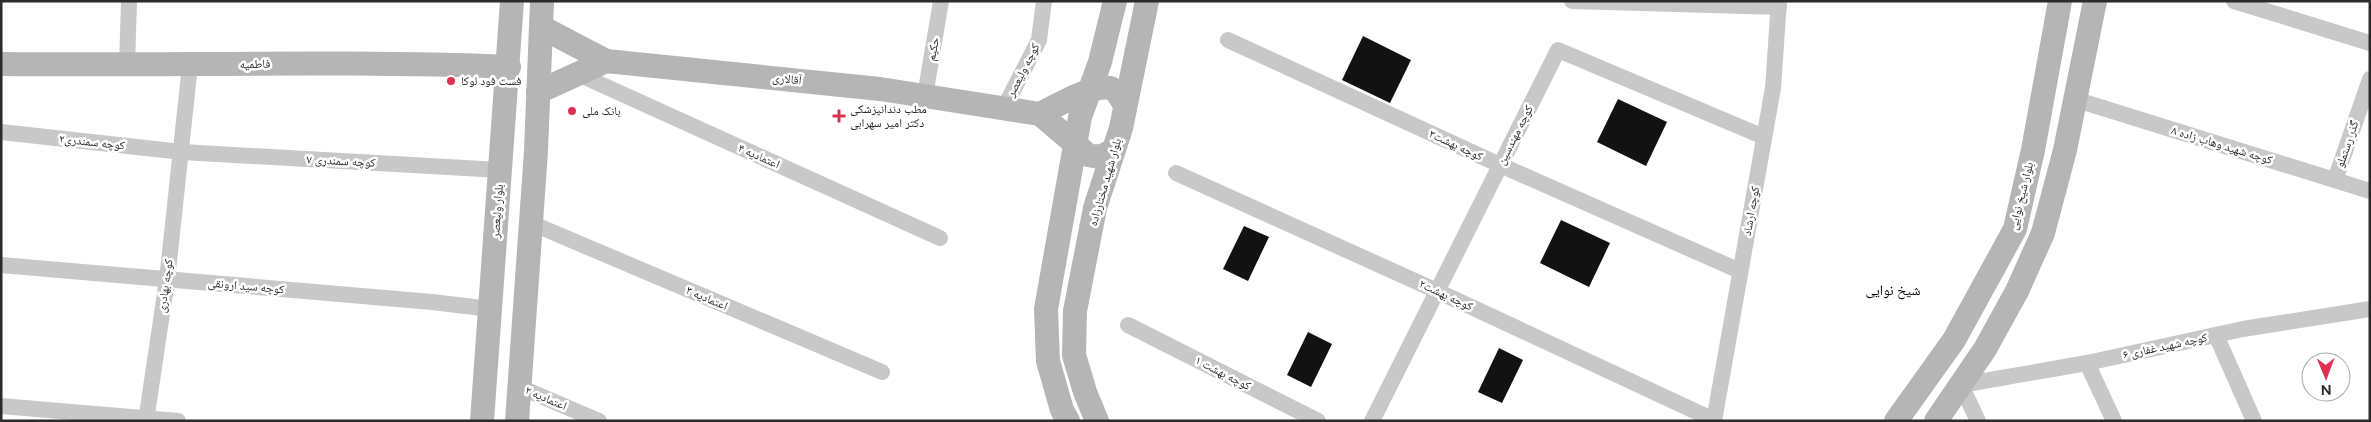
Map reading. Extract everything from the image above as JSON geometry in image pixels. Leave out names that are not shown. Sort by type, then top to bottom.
[{"type":"street","points":[[127,66],[129,1]]},
{"type":"street","name":"بلوار ولیعصر","points":[[482,421],[509,66],[512,1]]},
{"type":"street","points":[[517,421],[531,223],[542,1]]},
{"type":"street","name":"حکیم","points":[[925,96],[941,1]]},
{"type":"street","name":"کوچه ولیعصر","points":[[1004,108],[1039,40],[1044,1]]},
{"type":"street","points":[[1068,421],[1062,410],[1048,361],[1046,309],[1080,117],[1100,62],[1115,1]]},
{"type":"street","name":"بلوار شهید مختارزاده","points":[[1097,421],[1085,392],[1074,355],[1075,311],[1095,208],[1114,149],[1147,1]]},
{"type":"street","points":[[1572,1],[1779,4]]},
{"type":"street","name":"بلوار شیخ نوایی","points":[[1896,421],[1954,340],[2015,229],[2033,150],[2060,1]]},
{"type":"street","points":[[1936,421],[1985,349],[2017,291],[2043,233],[2065,150],[2095,1]]},
{"type":"street","points":[[2234,1],[2370,44]]},
{"type":"street","name":"کوچه ارشاد","points":[[1714,420],[1773,88],[1779,4]]},
{"type":"street","points":[[541,27],[606,61]]},
{"type":"street","name":"کوچه بهشت۳","points":[[1228,40],[1500,165],[1740,271]]},
{"type":"street","name":"کوچه مهندسین","points":[[1372,421],[1558,50],[1764,137]]},
{"type":"street","points":[[538,92],[606,61]]},
{"type":"street","name":"آقالاری","points":[[606,61],[880,89],[1040,114]]},
{"type":"street","name":"فاطمیه","points":[[1,64],[127,66],[401,62],[509,66]]},
{"type":"street","name":"کوچه بهادری","points":[[146,419],[167,280],[190,65]]},
{"type":"street","name":"اعتمادیه ۴","points":[[578,74],[940,238]]},
{"type":"street","name":"گذر رستملو","points":[[2335,180],[2370,79]]},
{"type":"street","points":[[1114,149],[1106,155],[1096,158],[1088,155],[1040,114],[1090,90],[1110,88],[1116,92],[1125,105]]},
{"type":"street","name":"کوچه شهید وهاب زاده ۸","points":[[2074,99],[2370,191]]},
{"type":"street","name":"کوچه سمندری۲","points":[[1,132],[182,152]]},
{"type":"street","name":"کوچه سمندری ۷","points":[[182,152],[500,170]]},
{"type":"street","name":"کوچه بهشت۲","points":[[1176,173],[1437,291],[1714,420]]},
{"type":"street","name":"اعتمادیه ۳","points":[[531,223],[882,372]]},
{"type":"street","name":"کوچه سید ارونقی","points":[[1,265],[432,302],[491,309]]},
{"type":"street","name":"کوچه شهید غفاری ۶","points":[[1961,385],[2087,363],[2216,335],[2370,309]]},
{"type":"street","name":"کوچه بهشت ۱","points":[[1128,325],[1318,421]]},
{"type":"street","points":[[2216,335],[2254,421]]},
{"type":"street","points":[[2087,363],[2114,421]]},
{"type":"street","points":[[1961,385],[1978,421]]},
{"type":"street","name":"اعتمادیه ۲","points":[[520,387],[599,421]]},
{"type":"street","points":[[1,406],[178,421]]},
{"type":"building","points":[[1363,36],[1411,60],[1390,103],[1342,80]]},
{"type":"building","points":[[1618,99],[1667,122],[1646,166],[1597,142]]},
{"type":"building","points":[[1561,220],[1610,243],[1589,287],[1540,263]]},
{"type":"building","points":[[1244,226],[1269,237],[1248,281],[1223,269]]},
{"type":"building","points":[[1308,332],[1332,344],[1311,387],[1287,375]]},
{"type":"building","points":[[1499,348],[1523,360],[1502,403],[1478,392]]},
{"type":"place","name":"فست فود لوکا","points":[[451,81]]},
{"type":"place","name":"بانک ملی","points":[[572,111]]},
{"type":"place","name":"مطب دندانپزشکی دکتر امیر سهرابی","points":[[839,116]]},
{"type":"district","name":"شیخ نوایی","points":[[1893,290]]}]
